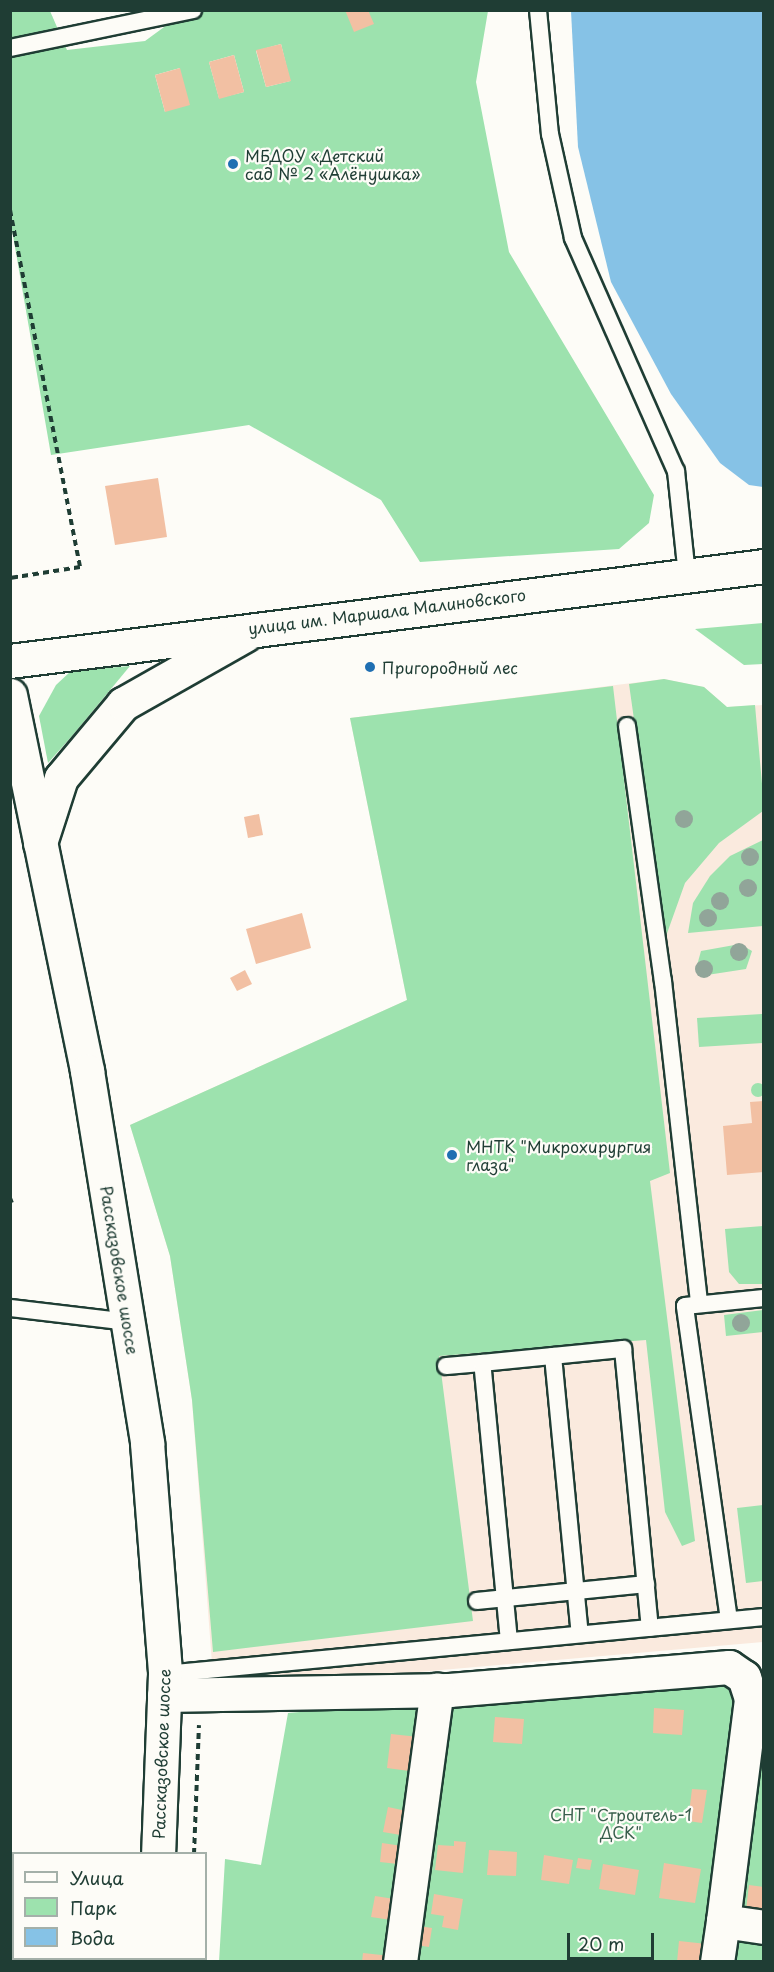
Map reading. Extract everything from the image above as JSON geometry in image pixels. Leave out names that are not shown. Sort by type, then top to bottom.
[{"type":"street","name":"улица им. Маршала Малиновского","points":[[10,661],[262,625],[764,566]]},
{"type":"street","points":[[40,843],[61,778],[123,704],[262,625]]},
{"type":"street","name":"Рассказовское шоссе","points":[[10,695],[40,843],[129,1322],[147,1443],[165,1684],[158,1852]]},
{"type":"street","points":[[165,1684],[199,1694],[437,1690],[719,1665],[744,1677],[750,1712],[717,1962]]},
{"type":"street","points":[[400,1962],[437,1690]]},
{"type":"street","points":[[723,1921],[764,1927]]},
{"type":"lane","points":[[10,48],[142,17],[194,10]]},
{"type":"lane","points":[[538,10],[550,134],[573,238],[676,471],[687,576]]},
{"type":"lane","points":[[627,726],[663,981],[699,1304]]},
{"type":"lane","points":[[729,1620],[686,1306],[764,1298]]},
{"type":"lane","points":[[10,1308],[129,1322]]},
{"type":"lane","points":[[446,1366],[623,1349],[650,1628]]},
{"type":"lane","points":[[553,1356],[580,1634]]},
{"type":"lane","points":[[482,1363],[509,1641]]},
{"type":"lane","points":[[477,1601],[646,1584]]},
{"type":"lane","points":[[165,1684],[509,1641],[764,1617]]},
{"type":"path","points":[[10,210],[80,567],[10,578]]},
{"type":"path","points":[[10,1198],[12,1203]]},
{"type":"path","points":[[194,1852],[199,1694]]},
{"type":"shaded area","name":"МНТК \"Микрохирургия глаза\"","points":[[664,679],[704,687],[727,707],[763,705],[763,1642],[214,1690],[192,1400],[170,1256],[130,1125],[407,1000],[350,718]]},
{"type":"green space","points":[[10,11],[50,11],[67,50],[145,41],[186,11],[488,11],[476,82],[509,252],[654,495],[649,523],[619,549],[420,562],[381,500],[249,425],[51,455],[11,224]],"holes":[[[281,44],[290,81],[266,87],[256,51]],[[234,55],[244,92],[219,98],[209,62]],[[180,68],[165,112],[155,75]]]},
{"type":"green space","points":[[763,623],[763,664],[744,665],[695,629]]},
{"type":"green space","points":[[130,666],[48,763],[39,716],[56,685],[71,671]]},
{"type":"green space","points":[[664,679],[704,687],[727,707],[755,705],[763,795],[763,811],[719,843],[685,883],[665,939],[629,684]]},
{"type":"green space","name":"МНТК \"Микрохирургия глаза\"","points":[[613,686],[670,1173],[650,1181],[695,1541],[682,1546],[665,1512],[646,1340],[439,1356],[473,1621],[213,1652],[192,1400],[170,1256],[130,1125],[407,1000],[350,718]]},
{"type":"green space","points":[[763,840],[763,926],[688,933],[693,903],[710,876],[730,856]]},
{"type":"green space","points":[[740,944],[752,951],[746,969],[707,975],[696,969],[701,951]]},
{"type":"green space","points":[[762,1014],[763,1043],[699,1047],[697,1018]]},
{"type":"green space","points":[[758,1083],[763,1085],[765,1090],[763,1095],[758,1097],[753,1095],[751,1090],[753,1085]]},
{"type":"green space","points":[[763,1226],[763,1284],[739,1284],[729,1272],[725,1229]]},
{"type":"green space","points":[[763,1310],[763,1332],[726,1336],[724,1315]]},
{"type":"green space","points":[[763,1505],[763,1581],[746,1583],[737,1508]]},
{"type":"green space","name":"СНТ \"Строитель-1 ДСК\"","points":[[763,1672],[763,1961],[219,1962],[225,1859],[261,1865],[288,1713]]},
{"type":"water","points":[[571,11],[763,11],[763,487],[749,485],[720,463],[671,394],[611,282],[578,147]]},
{"type":"building","points":[[345,10],[368,10],[374,24],[354,32]]},
{"type":"building","points":[[281,44],[291,81],[266,87],[256,50]]},
{"type":"building","points":[[234,55],[244,92],[219,99],[209,62]]},
{"type":"building","points":[[180,68],[190,105],[165,112],[155,75]]},
{"type":"building","points":[[158,478],[167,537],[115,545],[105,486]]},
{"type":"building","points":[[259,814],[263,835],[248,838],[244,817]]},
{"type":"building","points":[[302,913],[311,948],[256,964],[246,929]]},
{"type":"building","points":[[245,970],[252,984],[237,991],[230,978]]},
{"type":"building","points":[[764,1101],[764,1172],[727,1175],[723,1126],[752,1123],[750,1102]]},
{"type":"building","points":[[654,1708],[684,1710],[682,1735],[653,1733]]},
{"type":"building","points":[[495,1717],[524,1719],[522,1744],[493,1742]]},
{"type":"building","points":[[391,1734],[428,1738],[424,1773],[387,1768]]},
{"type":"building","points":[[692,1789],[707,1790],[702,1823],[688,1821]]},
{"type":"building","points":[[388,1807],[416,1813],[412,1837],[383,1832]]},
{"type":"building","points":[[454,1841],[466,1842],[463,1873],[435,1870],[438,1845],[454,1846]]},
{"type":"building","points":[[382,1843],[409,1847],[407,1865],[380,1862]]},
{"type":"building","points":[[489,1850],[517,1852],[516,1876],[487,1875]]},
{"type":"building","points":[[544,1855],[573,1860],[569,1884],[541,1880]]},
{"type":"building","points":[[578,1858],[592,1860],[590,1870],[576,1868]]},
{"type":"building","points":[[664,1863],[701,1869],[695,1903],[659,1898]]},
{"type":"building","points":[[603,1864],[639,1870],[635,1895],[599,1889]]},
{"type":"building","points":[[749,1885],[764,1887],[764,1912],[746,1910]]},
{"type":"building","points":[[434,1894],[463,1899],[458,1930],[442,1927],[444,1916],[431,1914]]},
{"type":"building","points":[[375,1896],[401,1900],[398,1921],[371,1917]]},
{"type":"building","points":[[419,1926],[432,1928],[429,1947],[416,1945]]},
{"type":"building","points":[[679,1941],[707,1944],[705,1962],[677,1962]]},
{"type":"building","points":[[363,1953],[391,1956],[390,1962],[362,1962]]},
{"type":"place","name":"МБДОУ «Детский сад № 2 «Алёнушка»","points":[[233,164]]},
{"type":"place","name":"Пригородный лес","points":[[370,667]]},
{"type":"place","name":"МНТК \"Микрохирургия глаза\"","points":[[452,1155]]}]
